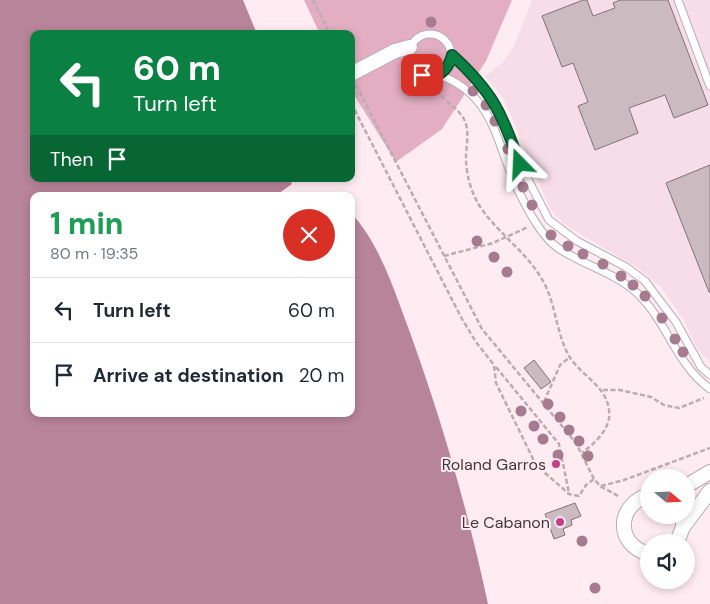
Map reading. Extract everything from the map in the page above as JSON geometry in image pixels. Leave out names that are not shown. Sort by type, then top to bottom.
[{"type":"street","points":[[355,78],[395,51],[410,47]]},
{"type":"street","points":[[695,481],[710,472]]},
{"type":"street","points":[[695,507],[710,491]]},
{"type":"street","points":[[640,500],[633,503],[624,520],[624,530],[633,547],[640,550]]},
{"type":"lane","points":[[678,0],[710,86]]},
{"type":"lane","points":[[452,55],[448,66],[439,74],[428,76],[416,71],[412,66],[409,54],[410,47],[422,35],[434,34],[446,41],[452,55],[492,97],[500,111],[520,164],[549,220],[577,241],[645,281],[676,322],[701,368],[710,374]]},
{"type":"lane","points":[[439,74],[462,86],[486,112],[496,130],[519,193],[551,242],[558,248],[607,273],[637,293],[650,309],[688,369],[710,389]]},
{"type":"path","points":[[313,0],[328,30]]},
{"type":"path","points":[[428,76],[436,93],[462,115],[467,130],[466,160],[470,186],[478,204],[505,237],[536,269],[544,282],[554,306],[561,337],[570,357],[603,390],[609,410],[609,419],[597,441],[582,453]]},
{"type":"path","points":[[355,81],[482,329],[544,403],[582,453],[594,479],[600,486],[633,503]]},
{"type":"path","points":[[355,112],[462,320],[476,342],[559,444],[570,494]]},
{"type":"path","points":[[444,256],[482,247],[537,223]]},
{"type":"path","points":[[544,403],[560,365],[570,357]]},
{"type":"path","points":[[494,365],[496,383],[536,465],[570,494],[579,496],[586,485],[594,479]]},
{"type":"path","points":[[603,390],[620,390],[651,397],[664,405],[679,408],[710,396]]},
{"type":"path","points":[[600,486],[624,480],[710,448]]},
{"type":"shaded area","points":[[0,0],[243,0],[255,30],[30,30],[30,182],[291,182],[292,184],[281,192],[30,192],[30,417],[355,417],[355,218],[370,238],[385,267],[420,361],[463,499],[488,604],[0,604]]},
{"type":"shaded area","points":[[304,0],[512,0],[486,61],[442,129],[396,162],[355,96],[355,30],[318,30]]},
{"type":"shaded area","points":[[532,0],[710,0],[710,362],[698,350],[684,321],[661,287],[636,267],[564,224],[550,209],[505,101],[485,76],[503,62],[513,48]]},
{"type":"building","points":[[587,0],[593,16],[615,8],[613,3],[620,0],[668,0],[708,105],[674,118],[665,95],[629,108],[638,133],[595,150],[578,106],[588,102],[573,63],[562,67],[542,16]]},
{"type":"building","points":[[710,165],[710,292],[709,292],[666,183]]},
{"type":"building","points":[[534,360],[551,382],[541,389],[524,368]]},
{"type":"building","name":"Le Cabanon","points":[[575,503],[581,516],[571,520],[572,525],[563,529],[565,535],[554,539],[545,514]]},
{"type":"place","name":"Roland Garros","points":[[556,464]]},
{"type":"place","name":"Le Cabanon","points":[[560,522]]},
{"type":"route","points":[[422,75],[434,76],[444,71],[452,55],[492,97],[500,111],[520,164]]}]
